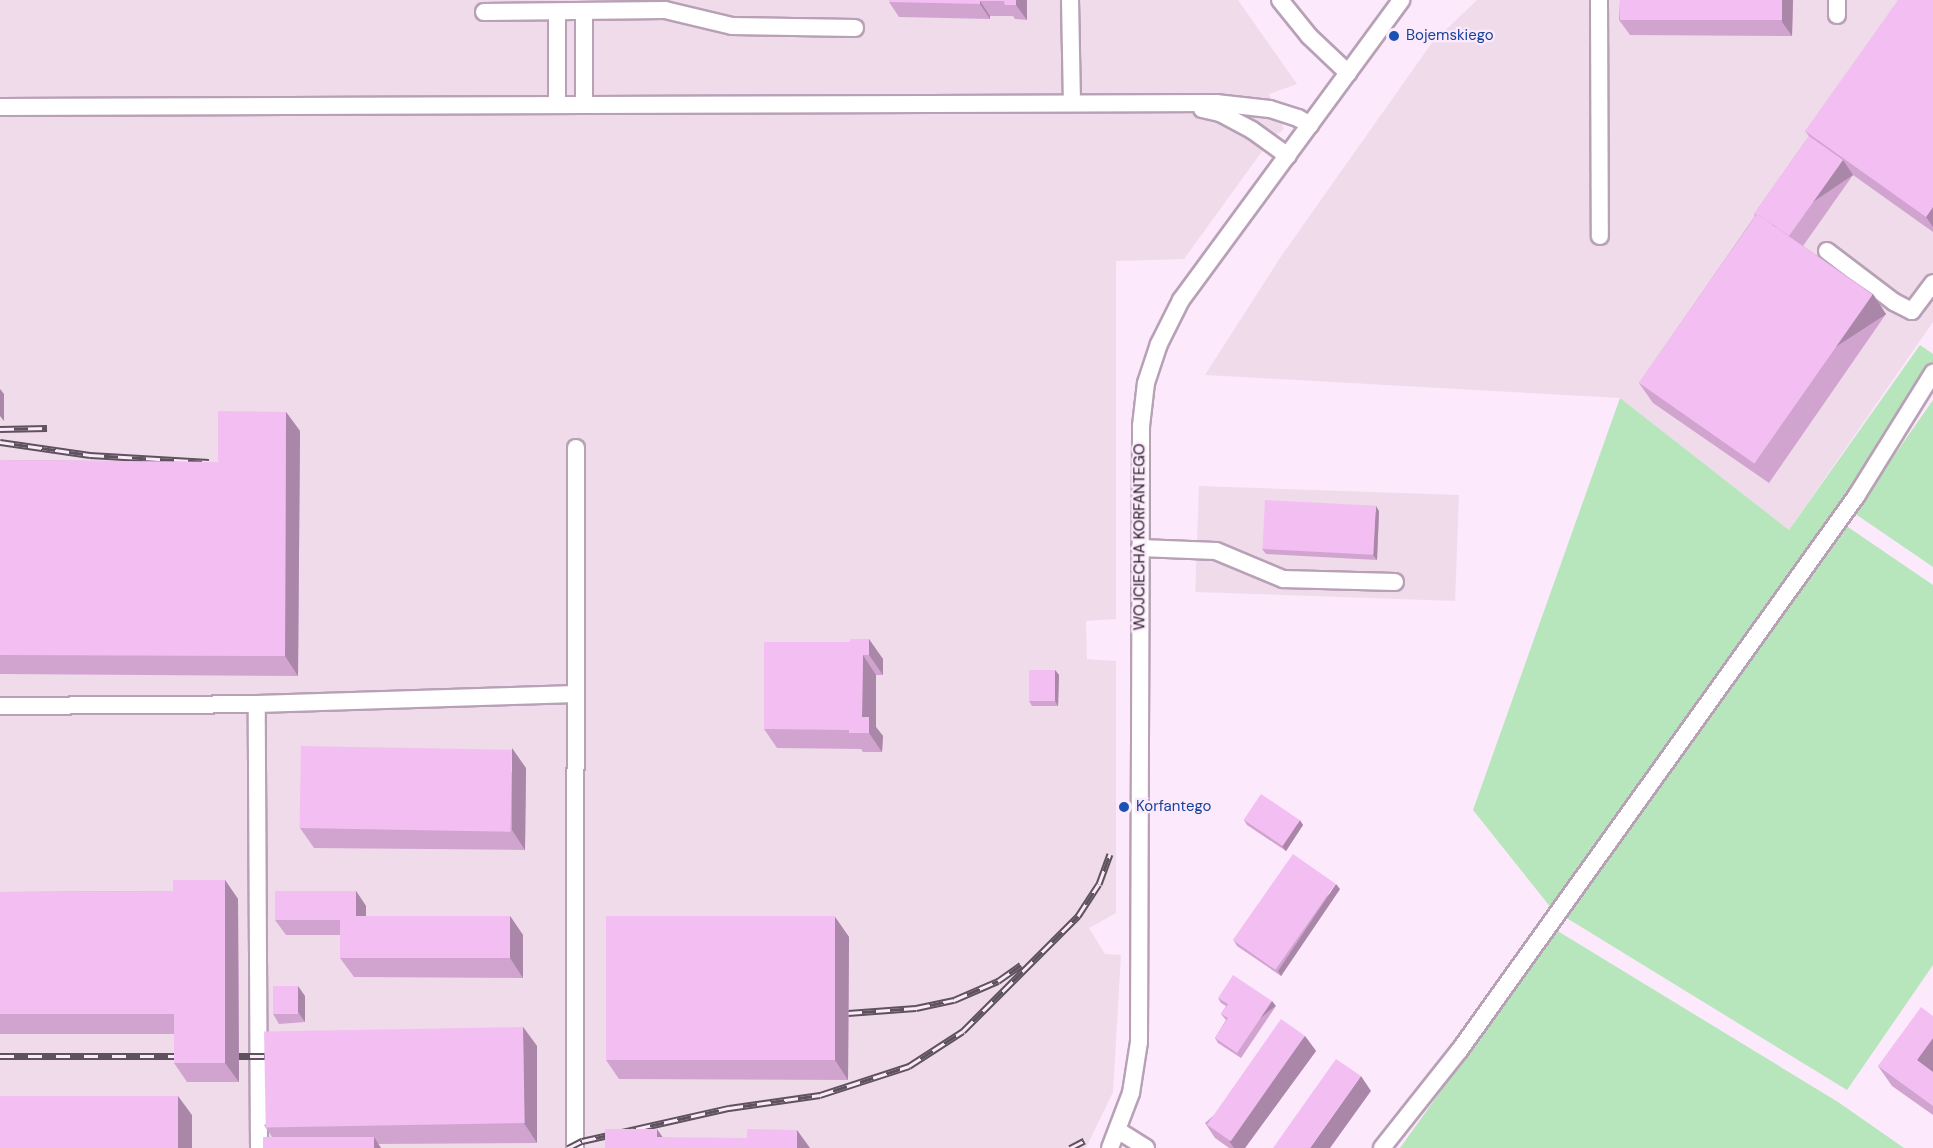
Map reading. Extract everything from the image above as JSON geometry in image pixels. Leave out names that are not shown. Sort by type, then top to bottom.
[{"type":"street","points":[[1070,0],[1072,101]]},
{"type":"street","points":[[1280,0],[1309,36],[1348,73]]},
{"type":"street","name":"WOJCIECHA KORFANTEGO","points":[[1110,1148],[1119,1131],[1131,1093],[1139,1042],[1140,426],[1146,383],[1159,344],[1181,300],[1401,0]]},
{"type":"street","points":[[1599,0],[1600,236]]},
{"type":"street","points":[[484,12],[665,10],[732,26],[855,28]]},
{"type":"street","points":[[584,11],[584,104]]},
{"type":"street","points":[[557,12],[557,104]]},
{"type":"street","points":[[0,107],[1072,101],[1216,103],[1270,110],[1298,117],[1310,125]]},
{"type":"street","points":[[1181,104],[1220,113],[1252,130],[1288,156]]},
{"type":"street","points":[[1827,250],[1894,302],[1912,311],[1933,283]]},
{"type":"street","points":[[1382,1148],[1459,1051],[1850,504],[1933,373]]},
{"type":"street","points":[[575,1148],[576,448]]},
{"type":"street","points":[[1140,548],[1216,551],[1283,579],[1395,582]]},
{"type":"street","points":[[0,706],[257,704],[576,694]]},
{"type":"street","points":[[257,704],[259,1148]]},
{"type":"street","points":[[1119,1131],[1146,1148]]},
{"type":"shaded area","points":[[0,0],[1238,0],[1297,84],[1269,94],[1284,129],[1271,139],[1184,259],[1116,261],[1116,619],[1086,621],[1087,659],[1116,661],[1116,913],[1089,928],[1105,954],[1121,955],[1113,1092],[1086,1148],[0,1148]]},
{"type":"shaded area","points":[[1477,0],[1933,0],[1933,322],[1789,530],[1620,398],[1205,375],[1282,255],[1431,44]]},
{"type":"shaded area","points":[[1199,486],[1459,495],[1455,601],[1195,592]]},
{"type":"green space","points":[[1920,345],[1933,354],[1933,373],[1552,909],[1473,810],[1620,398],[1789,530]]},
{"type":"green space","points":[[1933,400],[1933,567],[1854,513]]},
{"type":"green space","points":[[1845,525],[1933,585],[1933,965],[1847,1090],[1565,917]]},
{"type":"green space","points":[[1556,930],[1838,1102],[1904,1148],[1400,1148]]},
{"type":"building","points":[[889,0],[1016,0],[1016,5],[1005,5],[1004,1],[980,1],[980,4],[889,2]]},
{"type":"building","points":[[1620,0],[1782,0],[1782,20],[1620,20]]},
{"type":"building","points":[[1898,0],[1933,0],[1933,207],[1926,217],[1805,131]]},
{"type":"building","points":[[1809,136],[1843,160],[1789,236],[1754,214]]},
{"type":"building","points":[[1757,214],[1873,295],[1754,464],[1639,383]]},
{"type":"building","points":[[218,411],[286,412],[285,656],[0,655],[0,460],[218,462]]},
{"type":"building","points":[[1265,500],[1376,506],[1373,555],[1262,549]]},
{"type":"building","points":[[850,639],[869,639],[869,655],[863,655],[862,717],[869,717],[869,733],[849,733],[849,730],[764,729],[764,642],[850,642]]},
{"type":"building","points":[[1029,670],[1055,670],[1055,701],[1029,701]]},
{"type":"building","points":[[301,746],[512,750],[511,832],[300,828]]},
{"type":"building","points":[[1261,794],[1300,820],[1283,846],[1244,820]]},
{"type":"building","points":[[1293,854],[1336,884],[1275,970],[1233,940]]},
{"type":"building","points":[[173,880],[225,880],[225,1063],[174,1063],[174,1014],[0,1014],[0,892],[173,891]]},
{"type":"building","points":[[275,891],[356,891],[356,916],[340,916],[340,920],[275,920]]},
{"type":"building","points":[[340,916],[510,916],[510,958],[340,958]]},
{"type":"building","points":[[606,916],[835,916],[835,1060],[606,1060]]},
{"type":"building","points":[[1233,975],[1272,1001],[1237,1053],[1215,1038],[1228,1018],[1221,1014],[1228,1004],[1218,998]]},
{"type":"building","points":[[273,986],[298,986],[298,1014],[273,1014]]},
{"type":"building","points":[[1921,1007],[1933,1016],[1933,1038],[1917,1060],[1933,1072],[1933,1106],[1878,1066]]},
{"type":"building","points":[[1281,1019],[1305,1036],[1231,1141],[1207,1125]]},
{"type":"building","points":[[523,1027],[525,1123],[266,1128],[264,1032]]},
{"type":"building","points":[[1336,1059],[1361,1076],[1310,1148],[1273,1148]]},
{"type":"building","points":[[0,1096],[178,1096],[178,1148],[0,1148]]},
{"type":"building","points":[[605,1129],[657,1129],[657,1137],[747,1138],[747,1129],[797,1130],[797,1148],[605,1148]]},
{"type":"building","points":[[263,1137],[374,1137],[374,1148],[263,1148]]},
{"type":"railway","points":[[0,429],[47,428]]},
{"type":"railway","points":[[0,442],[90,455],[209,462]]},
{"type":"railway","points":[[568,1148],[582,1141],[729,1108],[820,1095],[909,1066],[963,1031],[1078,916],[1099,884],[1110,854]]},
{"type":"railway","points":[[848,1013],[916,1008],[954,1000],[998,981],[1021,965]]},
{"type":"railway","points":[[0,1056],[189,1056]]},
{"type":"railway","points":[[222,1056],[277,1056]]},
{"type":"railway","points":[[1070,1148],[1084,1141]]},
{"type":"place","name":"Bojemskiego","points":[[1394,36]]},
{"type":"place","name":"Korfantego","points":[[1124,807]]}]
